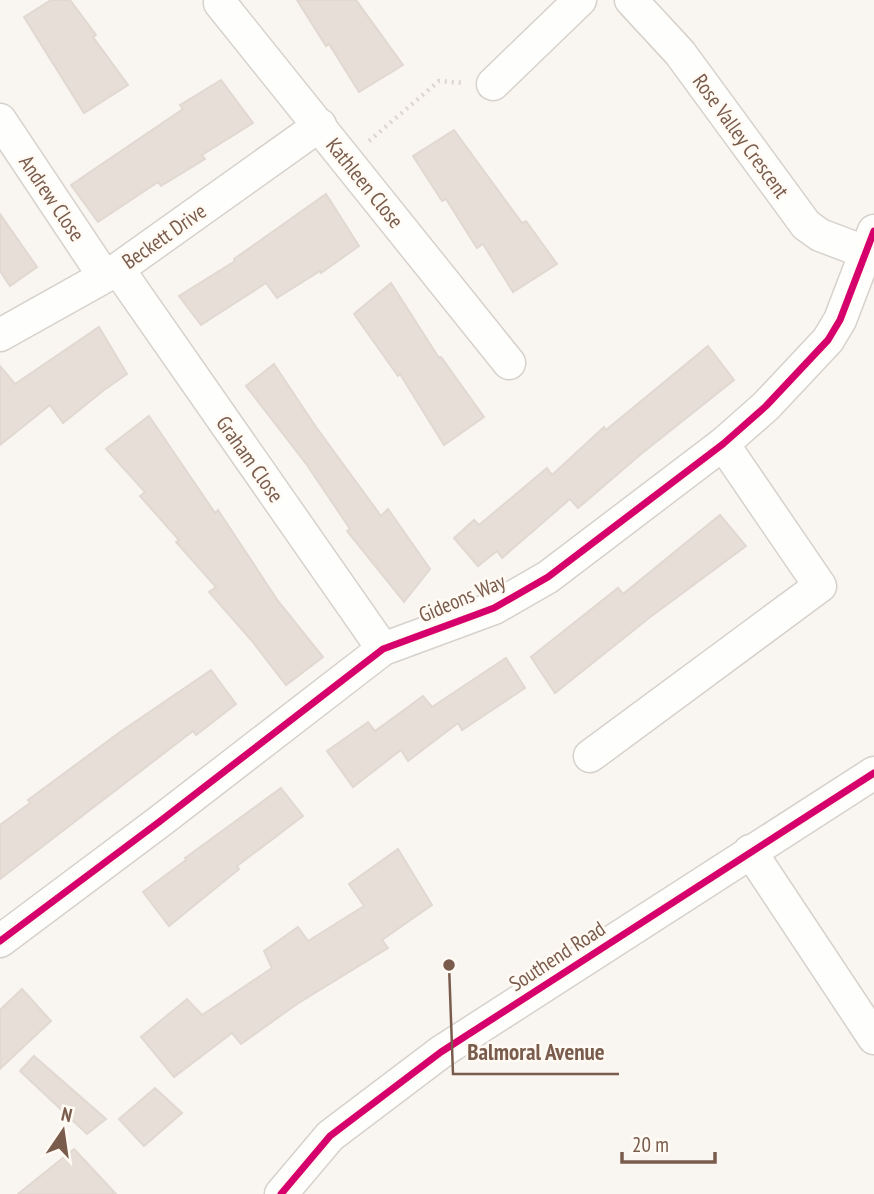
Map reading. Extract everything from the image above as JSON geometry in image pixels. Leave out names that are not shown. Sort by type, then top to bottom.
[{"type":"street","points":[[493,84],[580,0]]},
{"type":"street","name":"Rose Valley Crescent","points":[[631,0],[680,53],[806,225],[820,235],[869,242]]},
{"type":"street","name":"Kathleen Close","points":[[220,3],[509,363]]},
{"type":"street","name":"Andrew Close","points":[[0,120],[111,273]]},
{"type":"street","name":"Beckett Drive","points":[[0,335],[111,273],[320,125]]},
{"type":"street","name":"Gideons Way","points":[[0,941],[383,649],[494,608],[548,577],[723,444],[766,406],[828,340],[840,320],[869,242]]},
{"type":"street","name":"Graham Close","points":[[111,273],[383,649]]},
{"type":"street","points":[[590,756],[820,586],[723,444]]},
{"type":"street","name":"Southend Road","points":[[281,1194],[330,1136],[442,1052],[874,773]]},
{"type":"street","points":[[750,851],[874,1038]]},
{"type":"path","points":[[347,159],[439,82],[493,84]]},
{"type":"building","points":[[51,0],[70,0],[128,85],[84,113],[24,17]]},
{"type":"building","points":[[297,0],[356,0],[403,65],[359,92]]},
{"type":"building","points":[[221,80],[253,123],[202,155],[205,159],[161,186],[158,182],[98,222],[71,185],[183,109],[180,105]]},
{"type":"building","points":[[454,130],[522,223],[526,221],[557,264],[513,292],[483,244],[477,248],[446,199],[442,201],[413,156]]},
{"type":"building","points":[[326,194],[359,246],[321,273],[320,271],[277,298],[266,283],[201,325],[179,296],[235,261],[234,259]]},
{"type":"building","points":[[0,214],[37,267],[10,286],[0,271]]},
{"type":"building","points":[[391,283],[439,358],[441,357],[484,417],[444,445],[400,374],[398,376],[354,314]]},
{"type":"building","points":[[99,327],[127,374],[63,423],[50,405],[0,445],[0,366],[15,384]]},
{"type":"building","points":[[708,346],[734,380],[578,508],[570,499],[502,558],[497,551],[478,566],[454,538],[474,520],[479,525],[547,468],[552,475],[604,427],[606,430]]},
{"type":"building","points":[[274,364],[381,516],[388,509],[430,569],[404,602],[347,531],[350,529],[307,465],[246,386]]},
{"type":"building","points":[[149,416],[215,513],[218,510],[278,601],[323,657],[286,685],[209,592],[216,587],[140,496],[145,492],[106,449]]},
{"type":"building","points":[[720,515],[746,546],[649,618],[555,693],[531,657],[618,588],[623,594]]},
{"type":"building","points":[[506,658],[525,688],[462,730],[458,723],[408,761],[401,750],[353,787],[327,751],[368,722],[375,731],[423,696],[432,707]]},
{"type":"building","points":[[211,670],[236,704],[196,735],[193,731],[0,879],[0,825],[30,803],[28,800],[120,732]]},
{"type":"building","points":[[281,788],[303,816],[237,866],[239,869],[169,926],[143,892]]},
{"type":"building","points":[[398,849],[432,905],[382,940],[388,948],[297,1004],[241,1044],[232,1033],[174,1077],[141,1037],[187,999],[202,1015],[272,968],[264,951],[298,927],[308,941],[364,906],[349,884]]},
{"type":"building","points":[[22,989],[51,1021],[0,1069],[0,1010]]},
{"type":"building","points":[[34,1056],[106,1119],[87,1134],[20,1071]]},
{"type":"building","points":[[155,1088],[182,1113],[144,1146],[119,1119]]},
{"type":"building","points":[[74,1149],[116,1194],[18,1194]]},
{"type":"cycle path","points":[[0,941],[383,649],[494,608],[548,577],[723,444],[766,406],[828,340],[840,320],[874,231]]},
{"type":"cycle path","points":[[281,1194],[330,1136],[441,1052],[874,773]]},
{"type":"place","name":"Balmoral Avenue","points":[[449,965]]}]
